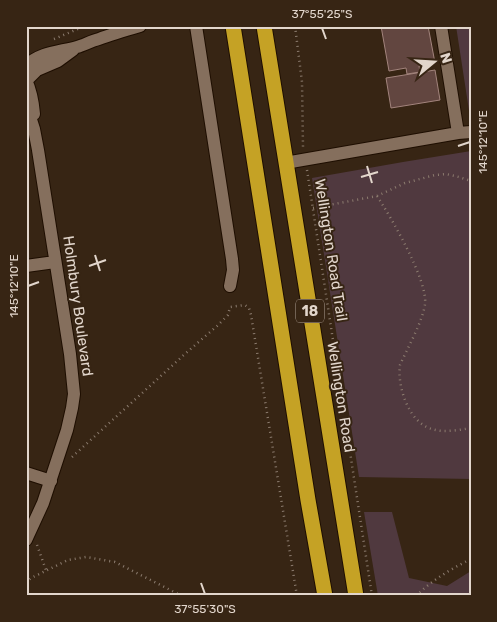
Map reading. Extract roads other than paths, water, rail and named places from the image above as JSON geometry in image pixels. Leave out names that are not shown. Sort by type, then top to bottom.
[{"type":"highway","name":"18","points":[[233,26],[325,596]]},
{"type":"highway","name":"Wellington Road","points":[[264,26],[356,596]]},
{"type":"street","points":[[26,66],[31,61],[42,56],[77,47],[140,26]]},
{"type":"street","points":[[196,26],[232,259],[233,270],[230,286]]},
{"type":"street","points":[[286,163],[464,132],[441,26]]},
{"type":"street","points":[[26,80],[37,70],[58,61],[77,47]]},
{"type":"street","name":"Holmbury Boulevard","points":[[26,80],[33,103],[34,129],[70,354],[74,394],[69,424],[37,518],[26,540]]},
{"type":"street","name":"Holmbury Boulevard","points":[[26,104],[34,129]]},
{"type":"street","points":[[26,266],[55,262]]},
{"type":"street","points":[[26,473],[50,481]]}]
